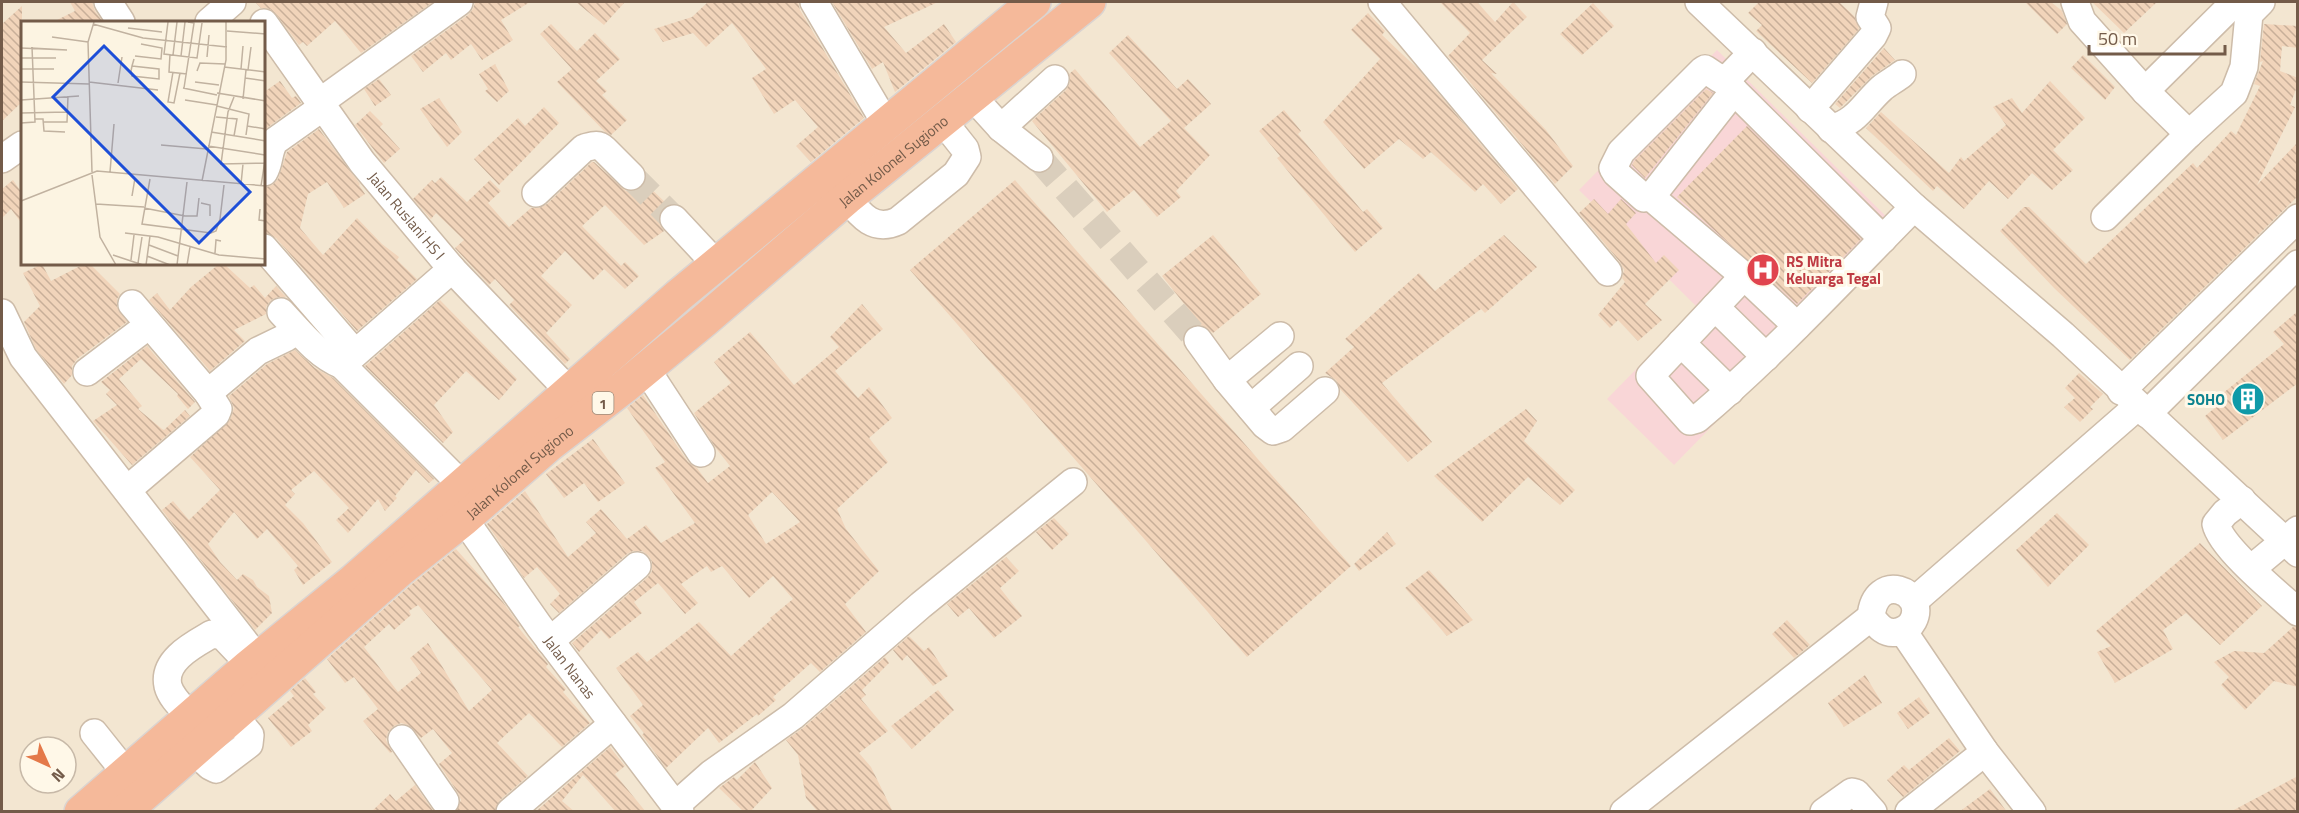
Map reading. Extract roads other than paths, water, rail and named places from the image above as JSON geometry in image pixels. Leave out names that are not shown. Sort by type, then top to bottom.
[{"type":"highway","name":"Jalan Kolonel Sugiono","points":[[133,809],[348,614],[464,519],[549,445],[646,369],[847,198],[1089,2]]},
{"type":"highway","name":"Jalan Kolonel Sugiono","points":[[81,812],[463,486],[716,264],[950,71],[1019,6]]},
{"type":"highway","points":[[950,71],[972,96]]},
{"type":"street","points":[[108,2],[120,21]]},
{"type":"street","points":[[210,21],[232,2]]},
{"type":"street","name":"Jalan Ruslani HS I","points":[[249,2],[263,21]]},
{"type":"street","points":[[266,168],[271,147],[275,141],[459,2]]},
{"type":"street","points":[[814,2],[886,124]]},
{"type":"street","points":[[1382,2],[1608,272]]},
{"type":"street","points":[[1699,2],[1914,207],[2063,335],[2242,500],[2293,541],[2251,569]]},
{"type":"street","points":[[1810,109],[1873,36],[1877,28],[1870,16],[1874,2]]},
{"type":"street","points":[[2074,2],[2082,21],[2145,91],[2189,134]]},
{"type":"street","points":[[2145,91],[2247,5]]},
{"type":"street","points":[[2105,217],[2234,93],[2244,67],[2247,5]]},
{"type":"street","name":"Jalan Ruslani HS I","points":[[266,26],[362,162],[452,269],[569,392]]},
{"type":"street","points":[[1753,52],[1730,76],[1729,85],[1651,196],[1644,198],[1616,173],[1613,168],[1617,157],[1705,69],[1729,85],[1883,239]]},
{"type":"street","points":[[1831,129],[1843,126],[1864,110],[1881,89],[1902,74]]},
{"type":"street","points":[[1001,128],[1055,78]]},
{"type":"street","points":[[972,96],[1001,128],[1039,158]]},
{"type":"street","points":[[847,198],[861,214],[877,225],[887,226],[898,221],[956,174],[967,157],[965,149],[942,120]]},
{"type":"street","points":[[536,193],[584,148],[594,145],[604,149],[631,176]]},
{"type":"street","points":[[2,159],[21,146]]},
{"type":"street","points":[[1651,196],[1744,276],[1797,326]]},
{"type":"street","points":[[1744,276],[1650,378],[1690,421],[1697,419],[1766,357],[1914,207]]},
{"type":"street","points":[[2136,404],[2298,218]]},
{"type":"street","points":[[674,219],[716,264]]},
{"type":"street","points":[[266,251],[348,359],[463,486]]},
{"type":"street","points":[[1914,601],[2298,264]]},
{"type":"street","points":[[208,393],[258,351],[287,338],[289,321],[327,358],[348,359],[452,269]]},
{"type":"street","points":[[127,490],[204,426],[218,409],[208,393],[132,304]]},
{"type":"street","points":[[1715,307],[1766,357]]},
{"type":"street","points":[[2,313],[23,357],[127,490],[254,663]]},
{"type":"street","points":[[87,372],[149,326]]},
{"type":"street","points":[[1227,380],[1280,336]]},
{"type":"street","points":[[1198,340],[1227,380],[1273,431],[1282,428],[1324,391]]},
{"type":"street","points":[[1681,343],[1730,391]]},
{"type":"street","points":[[1251,408],[1299,366]]},
{"type":"street","points":[[646,369],[701,453]]},
{"type":"street","points":[[678,808],[724,765],[793,716],[921,605],[1073,482]]},
{"type":"street","points":[[2242,500],[2225,513],[2216,524],[2218,532],[2251,569],[2298,612]]},
{"type":"street","name":"Jalan Nanas","points":[[464,519],[550,641],[678,808]]},
{"type":"street","points":[[550,641],[637,566]]},
{"type":"street","points":[[1624,812],[1871,617],[1874,601],[1880,593],[1889,589],[1899,589],[1914,601],[1916,610],[1914,618],[1910,626],[1903,631],[1894,633],[1886,631],[1878,627],[1871,617]]},
{"type":"street","points":[[1903,631],[1985,752],[2032,812]]},
{"type":"street","points":[[191,717],[176,700],[168,686],[169,673],[177,658],[212,634],[218,634],[254,663]]},
{"type":"street","points":[[510,812],[614,724]]},
{"type":"street","points":[[94,733],[126,773]]},
{"type":"street","points":[[402,739],[442,808]]},
{"type":"street","points":[[1909,812],[1985,752]]},
{"type":"street","points":[[1824,812],[1852,792],[1856,793],[1873,812]]},
{"type":"tunnel","points":[[1039,158],[1198,340]]},
{"type":"tunnel","points":[[631,176],[674,219]]},
{"type":"place","name":"RS Mitra Keluarga Tegal","points":[[1763,270]]},
{"type":"place","name":"SOHO","points":[[2248,399]]}]
